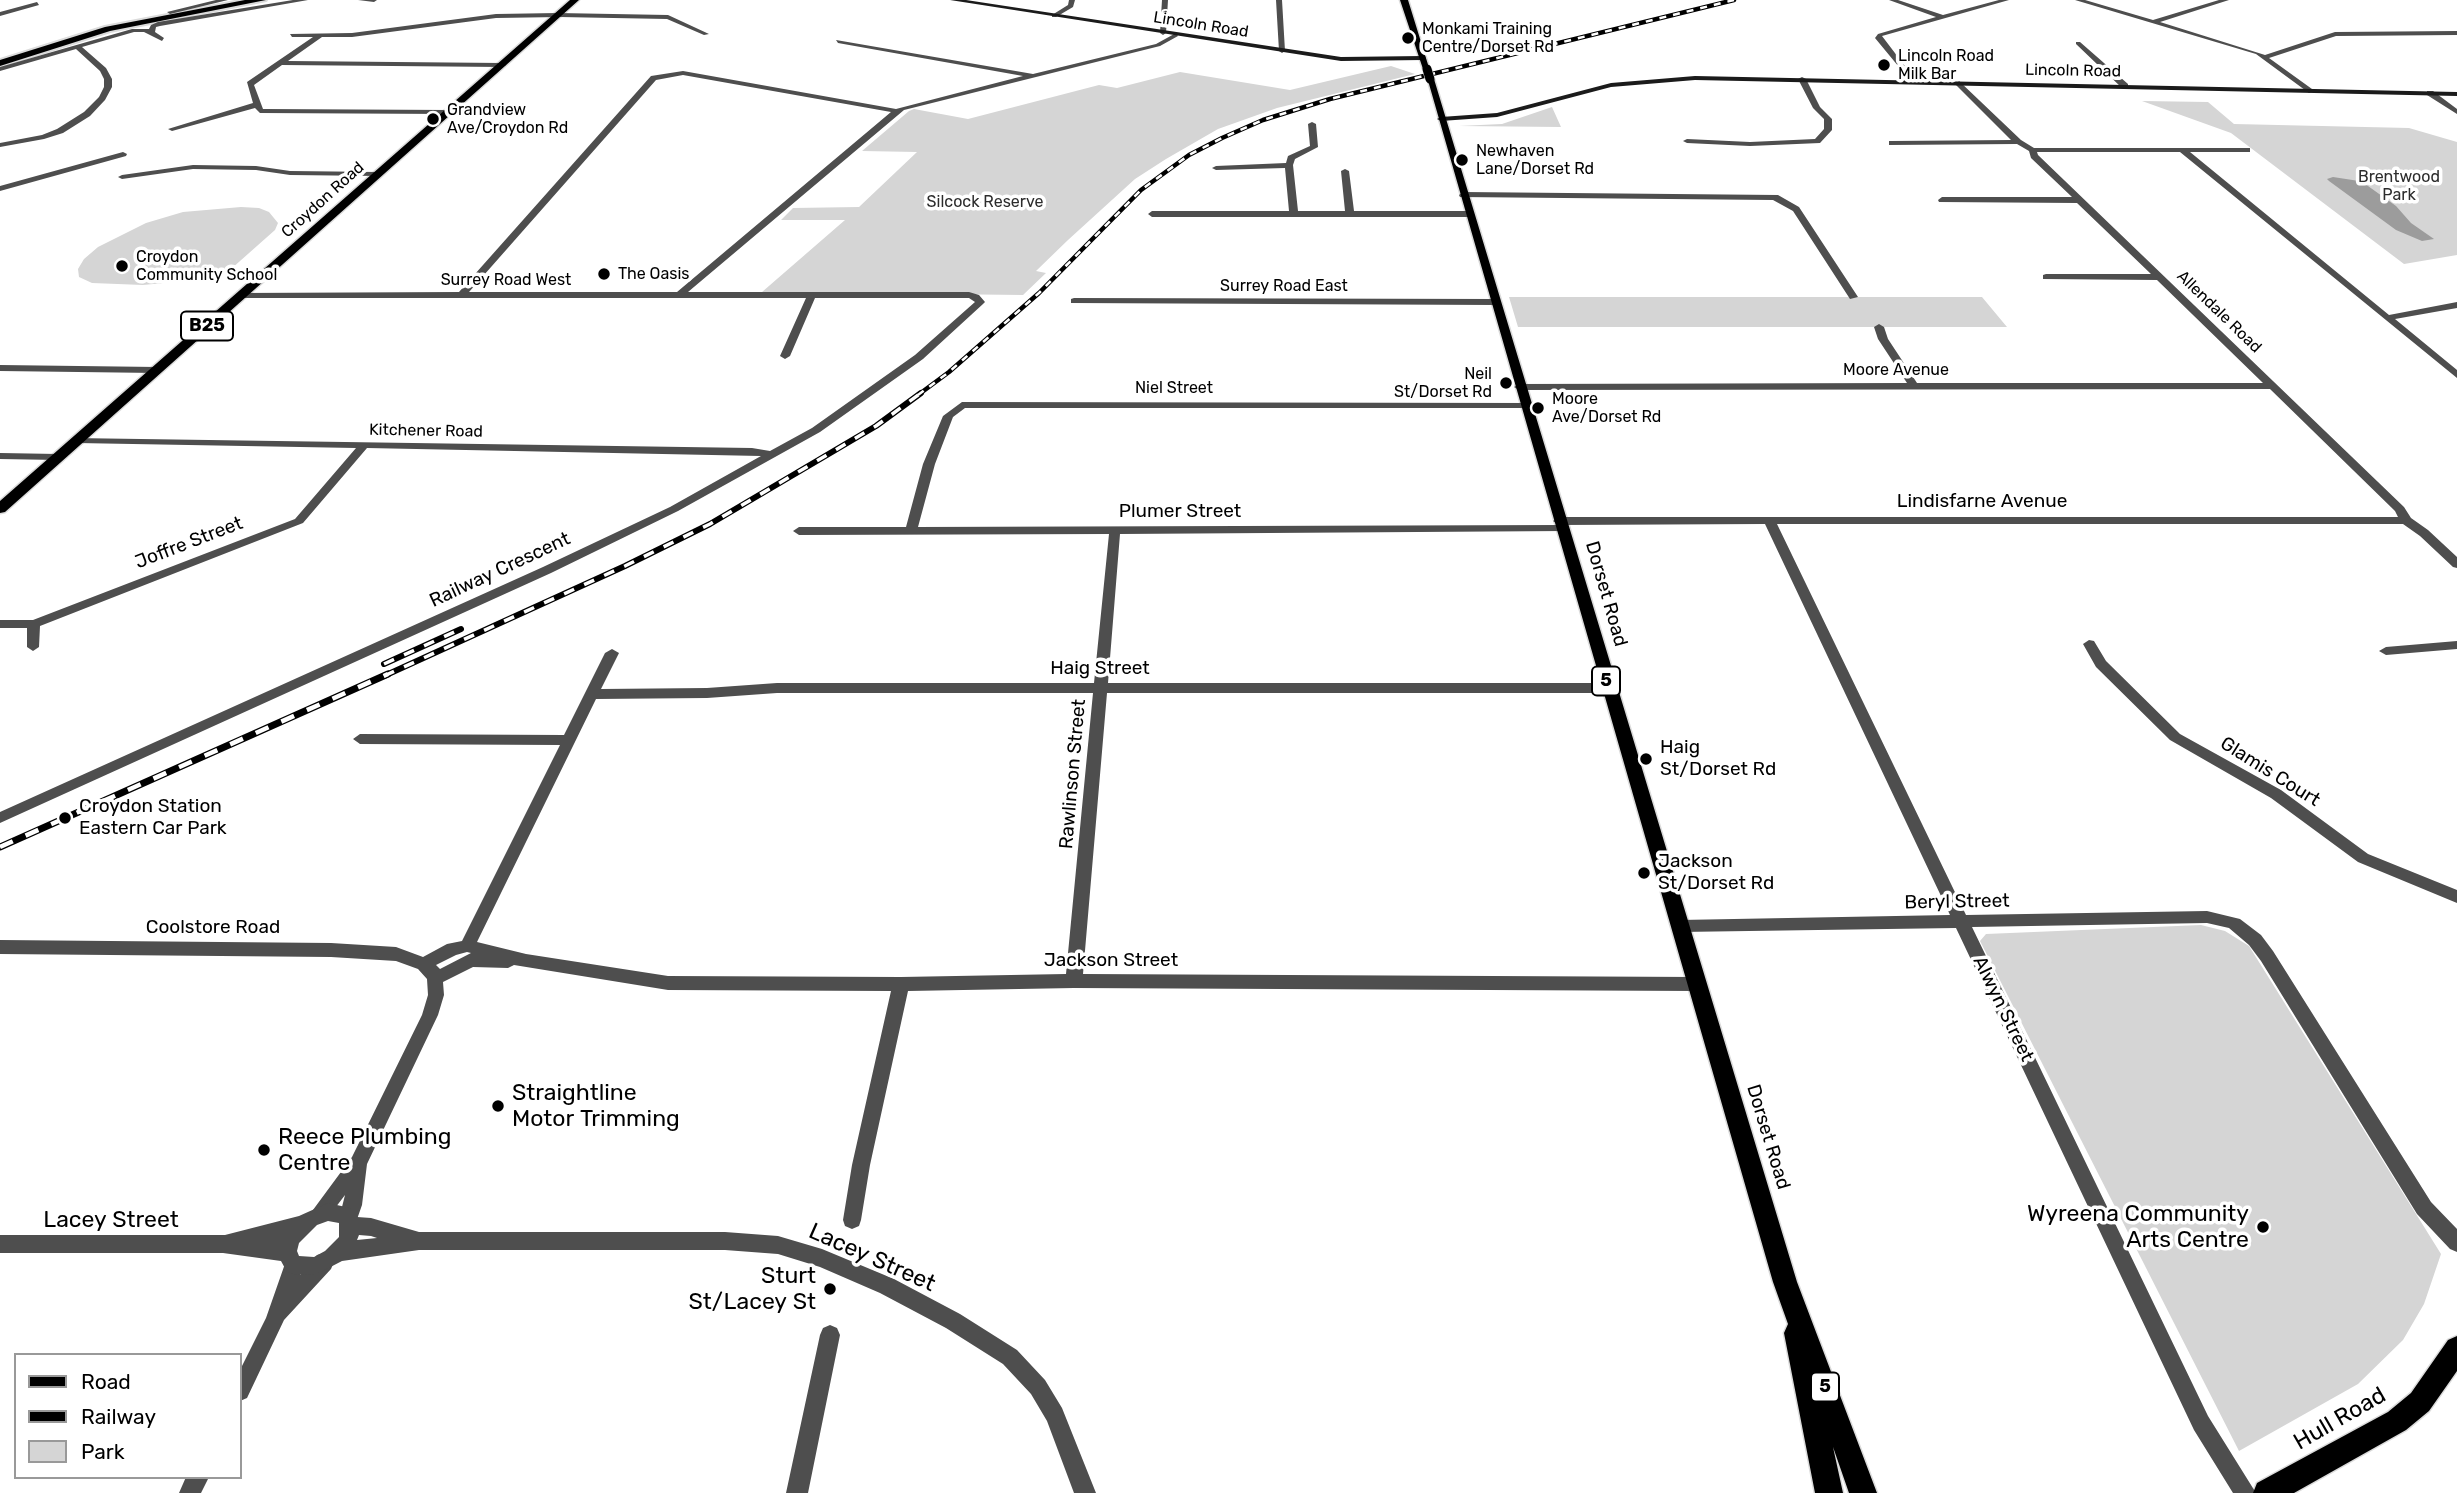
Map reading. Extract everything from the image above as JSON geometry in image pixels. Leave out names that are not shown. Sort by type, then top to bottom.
[{"type":"highway","points":[[0,56],[92,30],[170,12],[242,0]]},
{"type":"highway","points":[[0,62],[108,29],[187,12],[264,3]]},
{"type":"main road","name":"Croydon Road","points":[[0,509],[574,0]]},
{"type":"main road","name":"Lincoln Road","points":[[953,0],[1282,51],[1426,65]]},
{"type":"main road","name":"Dorset Road","points":[[1404,0],[1426,65],[1785,1282],[1863,1493]]},
{"type":"main road","name":"Lincoln Road","points":[[1321,56],[1394,59],[1426,65]]},
{"type":"main road","name":"Lincoln Road","points":[[1441,119],[1497,115],[1600,88],[1641,81],[1695,78],[2457,94]]},
{"type":"main road","name":"Dorset Road","points":[[1785,1282],[1829,1493]]},
{"type":"main road","name":"Hull Road","points":[[2275,1491],[2397,1421],[2420,1402],[2457,1349]]},
{"type":"street","points":[[170,12],[225,0]]},
{"type":"street","points":[[151,33],[153,26],[158,24],[264,3],[305,0]]},
{"type":"street","points":[[361,0],[374,0]]},
{"type":"street","points":[[1004,8],[1008,0]]},
{"type":"street","points":[[1054,16],[1071,6],[1072,0]]},
{"type":"street","points":[[1163,33],[1165,0]]},
{"type":"street","points":[[1279,0],[1282,51]]},
{"type":"street","points":[[1892,0],[1944,17]]},
{"type":"street","points":[[1913,82],[1878,37],[2006,0]]},
{"type":"street","points":[[2077,0],[2264,57],[2309,91]]},
{"type":"street","points":[[2152,22],[2226,0]]},
{"type":"street","points":[[0,14],[37,4]]},
{"type":"street","points":[[292,35],[352,35],[484,17],[557,16],[668,17],[706,34]]},
{"type":"street","points":[[0,69],[139,29],[162,39]]},
{"type":"street","points":[[2264,57],[2335,34],[2457,33]]},
{"type":"street","points":[[679,295],[896,111],[910,105],[1158,45],[1176,35]]},
{"type":"street","points":[[320,36],[250,84],[260,111],[448,112]]},
{"type":"street","points":[[838,41],[1021,72],[1031,76]]},
{"type":"street","points":[[2078,43],[2125,86]]},
{"type":"street","points":[[0,145],[44,137],[60,131],[87,114],[102,98],[108,87],[108,79],[79,48]]},
{"type":"street","points":[[280,63],[502,65]]},
{"type":"street","points":[[461,296],[654,78],[684,73],[896,111]]},
{"type":"street","points":[[1687,141],[1751,144],[1817,141],[1828,130],[1828,119],[1812,102],[1802,79]]},
{"type":"street","name":"Allendale Road","points":[[1959,83],[2018,142],[2033,150],[2034,156],[2400,509],[2406,520],[2457,564]]},
{"type":"street","points":[[2430,93],[2457,112]]},
{"type":"street","points":[[172,129],[259,104]]},
{"type":"street","points":[[1294,214],[1289,165],[1291,158],[1314,147],[1312,124]]},
{"type":"street","points":[[1892,143],[2018,142]]},
{"type":"street","points":[[2033,150],[2247,150]]},
{"type":"street","points":[[2182,150],[2457,374]]},
{"type":"street","points":[[0,189],[123,154]]},
{"type":"street","points":[[1216,168],[1289,165]]},
{"type":"street","points":[[122,177],[193,167],[256,168],[290,173],[378,174]]},
{"type":"street","points":[[1345,171],[1350,214]]},
{"type":"street","points":[[1463,195],[1762,195],[1780,198],[1796,209],[1853,297]]},
{"type":"street","points":[[1942,200],[2080,200]]},
{"type":"street","points":[[1152,214],[1468,214]]},
{"type":"street","points":[[2046,276],[2160,277]]},
{"type":"street","name":"Surrey Road West","points":[[242,295],[969,295],[979,299]]},
{"type":"street","points":[[785,356],[812,295]]},
{"type":"street","name":"Railway Crescent","points":[[0,818],[547,570],[674,509],[816,430],[919,357],[979,305],[979,299]]},
{"type":"street","name":"Surrey Road East","points":[[1074,301],[1495,302]]},
{"type":"street","points":[[2387,318],[2457,305]]},
{"type":"street","points":[[1880,327],[1883,339],[1914,386]]},
{"type":"street","points":[[0,368],[157,370]]},
{"type":"street","name":"Moore Avenue","points":[[1519,387],[2273,386]]},
{"type":"street","name":"Niel Street","points":[[911,530],[929,464],[948,416],[962,405],[1525,405]]},
{"type":"street","name":"Kitchener Road","points":[[77,440],[751,451],[773,455]]},
{"type":"street","name":"Joffre Street","points":[[0,624],[34,624],[299,521],[363,446]]},
{"type":"street","points":[[0,456],[58,457]]},
{"type":"street","name":"Lindisfarne Avenue","points":[[1560,525],[1769,520],[2406,520]]},
{"type":"street","name":"Alwyn Street","points":[[1769,520],[2201,1423],[2245,1493]]},
{"type":"street","name":"Plumer Street","points":[[799,531],[1560,525]]},
{"type":"street","name":"Rawlinson Street","points":[[1074,981],[1115,529]]},
{"type":"street","points":[[33,647],[34,624]]},
{"type":"street","name":"Glamis Court","points":[[2089,644],[2101,664],[2175,737],[2276,794],[2363,858],[2457,897]]},
{"type":"street","points":[[2386,651],[2457,645]]},
{"type":"street","points":[[467,946],[612,653]]},
{"type":"street","name":"Haig Street","points":[[592,694],[707,693],[777,688],[1608,688]]},
{"type":"street","points":[[360,739],[570,740]]},
{"type":"street","name":"Beryl Street","points":[[1680,926],[2207,917],[2234,923],[2255,940],[2267,956],[2424,1208],[2457,1243]]},
{"type":"street","points":[[242,1387],[274,1322],[290,1258],[290,1238],[301,1225],[319,1214],[358,1163],[430,1015],[436,995],[435,979],[433,972],[424,964],[453,949],[467,946],[526,961]]},
{"type":"street","name":"Coolstore Road","points":[[0,947],[331,950],[396,954],[412,957],[424,964]]},
{"type":"street","points":[[435,979],[471,960],[526,961]]},
{"type":"street","name":"Jackson Street","points":[[526,961],[668,982],[1697,984]]},
{"type":"street","points":[[852,1220],[861,1165],[901,984]]},
{"type":"street","points":[[274,1322],[346,1243],[358,1163]]},
{"type":"street","points":[[319,1214],[336,1212],[349,1222]]},
{"type":"street","name":"Lacey Street","points":[[349,1222],[419,1241]]},
{"type":"street","name":"Lacey Street","points":[[223,1244],[301,1225]]},
{"type":"street","name":"Lacey Street","points":[[331,1257],[419,1241],[725,1241],[778,1245],[822,1258],[887,1286],[953,1321],[1010,1357],[1038,1387],[1055,1415],[1085,1493]]},
{"type":"street","name":"Lacey Street","points":[[0,1244],[223,1244],[290,1258]]},
{"type":"street","points":[[290,1258],[307,1268],[331,1257]]},
{"type":"street","points":[[797,1493],[830,1335]]},
{"type":"green space","name":"Silcock Reserve","points":[[1391,66],[1415,74],[1277,108],[1218,129],[1166,159],[1135,179],[1068,240],[1036,271],[1046,273],[1023,295],[762,292],[845,220],[781,220],[793,208],[859,207],[917,152],[862,151],[914,109],[968,119],[1099,85],[1117,88],[1180,72],[1290,90]]},
{"type":"green space","name":"Brentwood Park","points":[[2142,101],[2208,102],[2234,124],[2409,128],[2457,142],[2457,255],[2404,264],[2231,133]]},
{"type":"green space","points":[[1552,107],[1561,127],[1459,126],[1502,124]]},
{"type":"green space","points":[[259,208],[269,212],[278,223],[275,230],[231,269],[194,280],[143,285],[92,283],[79,277],[78,269],[84,259],[98,247],[146,223],[183,212]]},
{"type":"green space","points":[[1509,297],[1982,297],[2007,327],[1518,327]]},
{"type":"green space","points":[[2201,925],[2225,931],[2249,946],[2441,1254],[2424,1304],[2403,1340],[2358,1384],[2239,1451],[1980,941],[1986,934]]},
{"type":"shaded area","points":[[2333,177],[2359,181],[2368,186],[2434,239],[2422,241],[2396,230],[2327,179]]},
{"type":"railway","points":[[918,395],[949,372],[1039,293],[1141,190],[1189,155],[1222,138],[1263,120],[1330,99],[1734,0]]},
{"type":"railway","points":[[384,676],[625,566],[710,524],[876,426],[921,393]]},
{"type":"railway","points":[[384,664],[461,629]]},
{"type":"railway","points":[[0,847],[388,674]]},
{"type":"place","name":"Monkami Training Centre/Dorset Rd","points":[[1408,38]]},
{"type":"place","name":"Lincoln Road Milk Bar","points":[[1884,65]]},
{"type":"place","name":"Grandview Ave/Croydon Rd","points":[[433,119]]},
{"type":"place","name":"Newhaven Lane/Dorset Rd","points":[[1462,160]]},
{"type":"place","name":"Croydon Community School","points":[[122,266]]},
{"type":"place","name":"The Oasis","points":[[604,274]]},
{"type":"place","name":"Neil St/Dorset Rd","points":[[1506,383]]},
{"type":"place","name":"Moore Ave/Dorset Rd","points":[[1538,408]]},
{"type":"place","name":"Haig St/Dorset Rd","points":[[1646,759]]},
{"type":"place","name":"Croydon Station Eastern Car Park","points":[[65,818]]},
{"type":"place","name":"Jackson St/Dorset Rd","points":[[1644,873]]},
{"type":"place","name":"Straightline Motor Trimming","points":[[498,1106]]},
{"type":"place","name":"Reece Plumbing Centre","points":[[264,1150]]},
{"type":"place","name":"Wyreena Community Arts Centre","points":[[2263,1227]]},
{"type":"place","name":"Sturt St/Lacey St","points":[[830,1289]]}]
